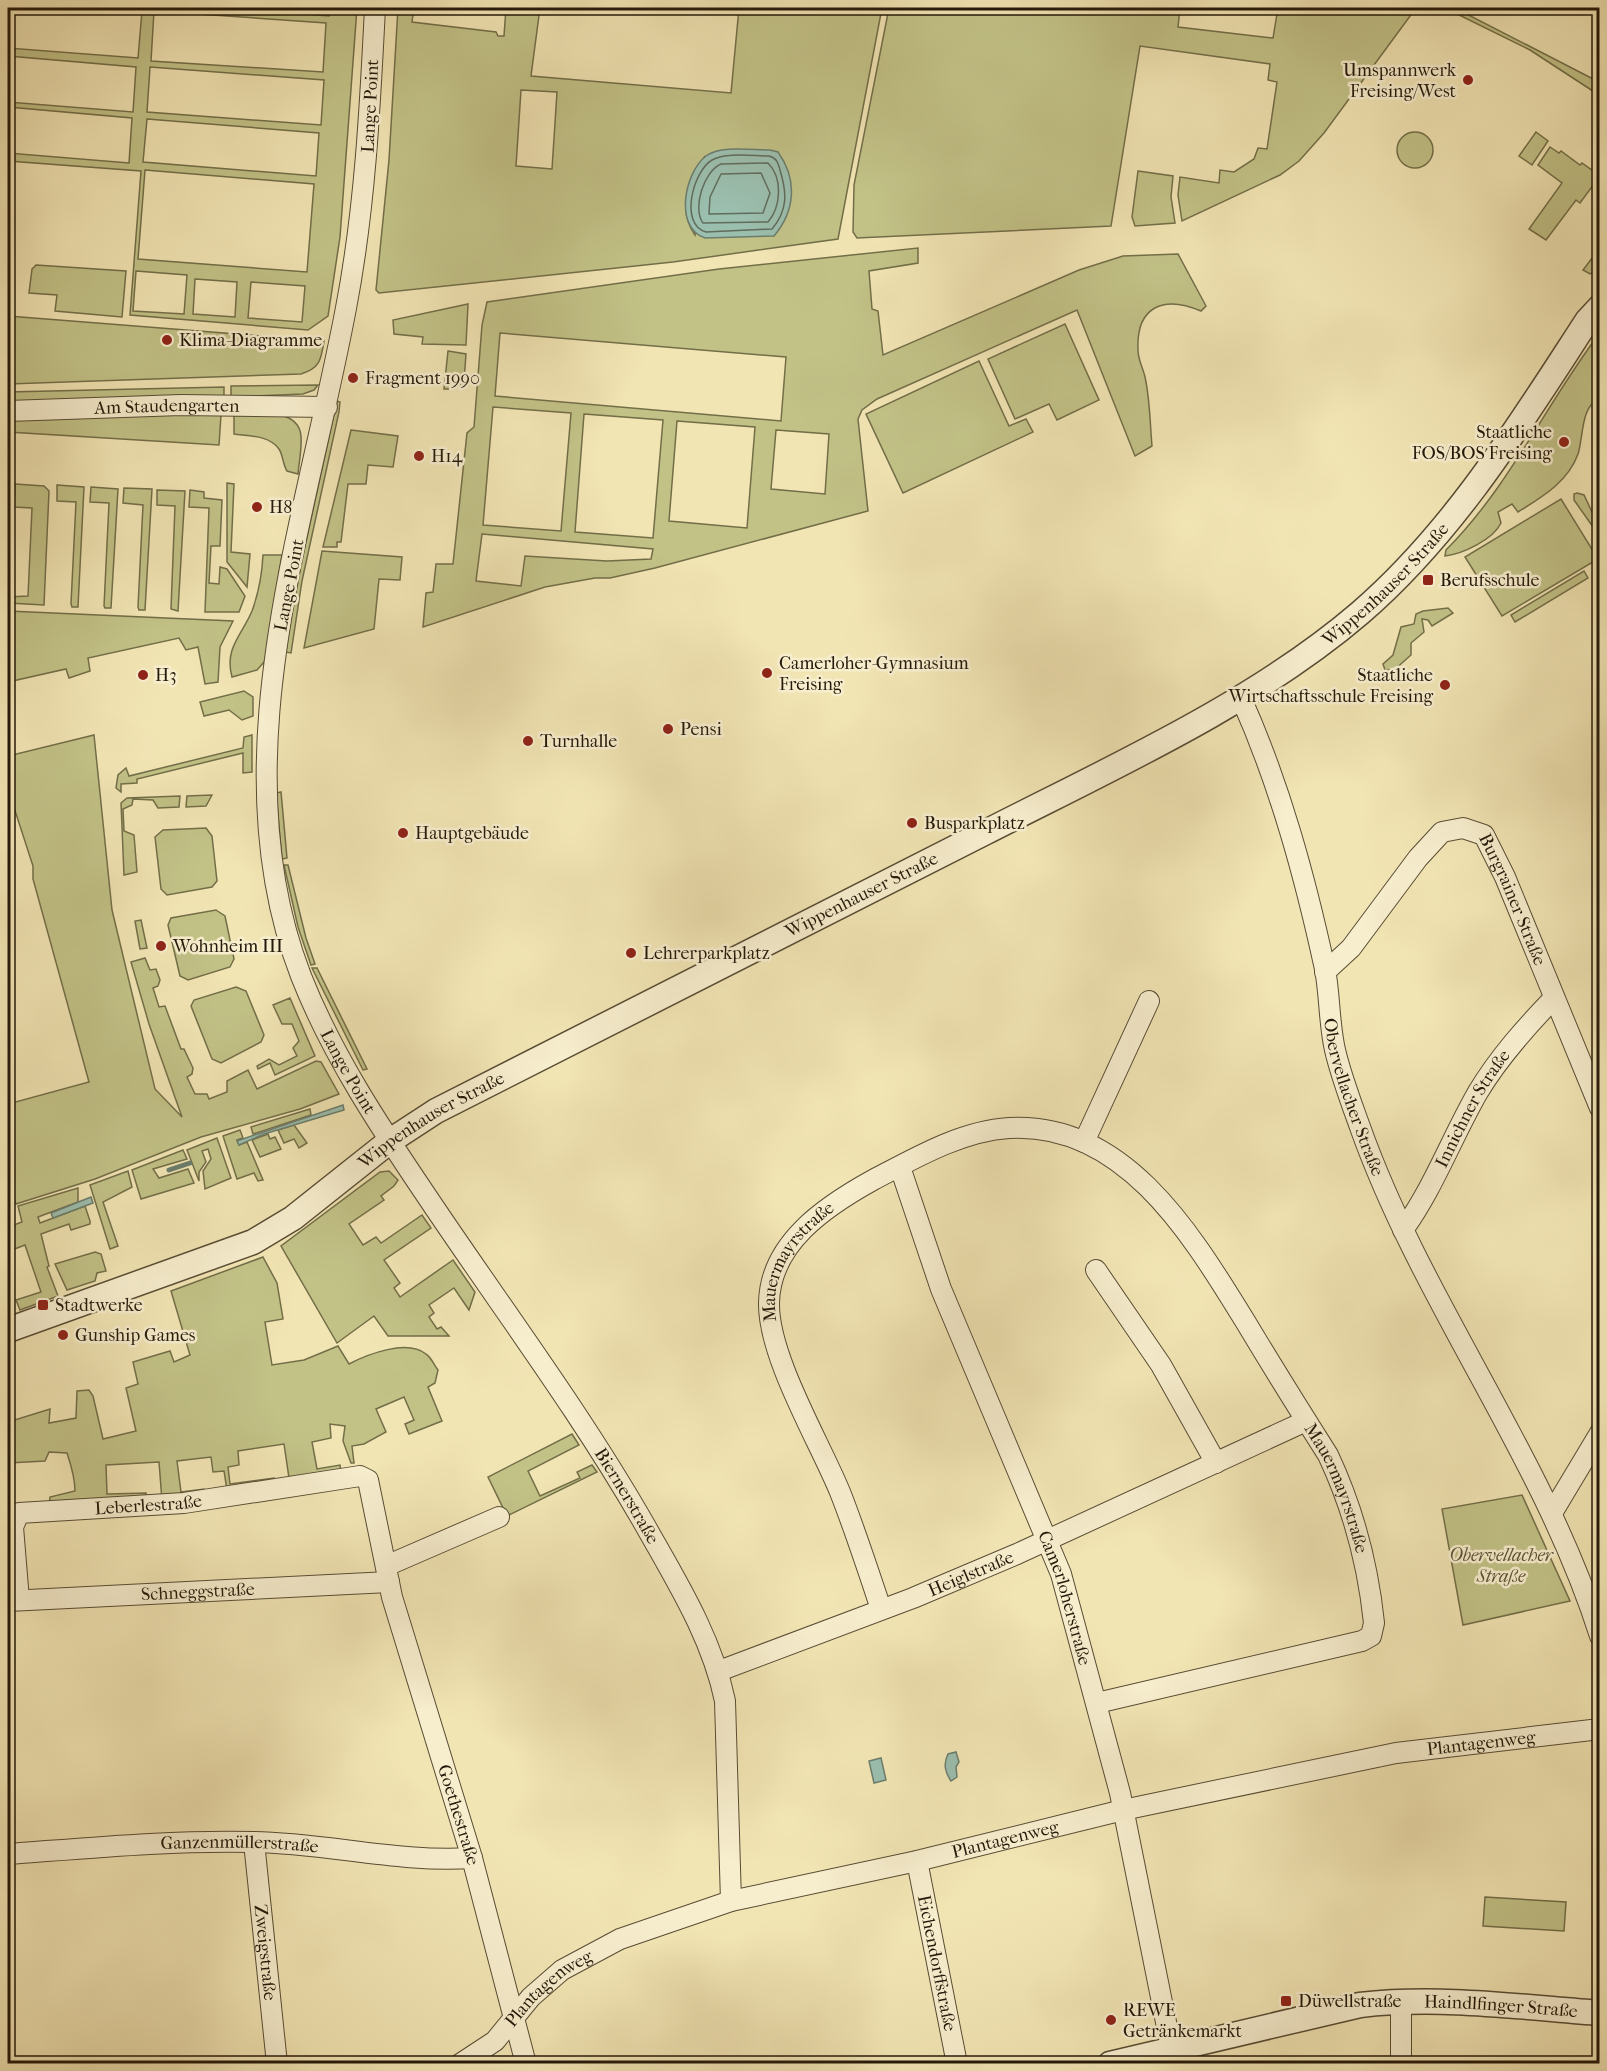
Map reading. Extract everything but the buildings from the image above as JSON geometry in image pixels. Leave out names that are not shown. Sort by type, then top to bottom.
[{"type":"street","name":"Lange Point","points":[[375,8],[367,152],[359,234],[327,407],[287,590],[273,672],[268,738],[268,823],[282,914],[300,974],[335,1049],[390,1142]]},
{"type":"street","name":"Wippenhauser Straße","points":[[8,1330],[220,1256],[253,1242],[292,1218],[390,1142],[436,1111],[940,856],[1241,698],[1338,631],[1417,557],[1494,461],[1587,321],[1599,307]]},
{"type":"street","name":"Am Staudengarten","points":[[8,411],[181,405],[327,407]]},
{"type":"street","name":"Obervellacher Straße","points":[[1241,698],[1263,748],[1284,810],[1325,972],[1335,1050],[1359,1127],[1404,1230],[1552,1513],[1599,1636]]},
{"type":"street","name":"Burgrainer Straße","points":[[1325,972],[1351,948],[1418,858],[1442,832],[1463,828],[1484,835],[1496,856],[1599,1108]]},
{"type":"street","name":"Innichner Straße","points":[[1404,1230],[1424,1202],[1478,1092],[1524,1029],[1554,998]]},
{"type":"street","points":[[1084,1142],[1149,1001]]},
{"type":"street","name":"Mauermayrstraße","points":[[881,1609],[840,1493],[773,1335],[769,1301],[778,1263],[807,1225],[845,1197],[900,1167],[960,1139],[996,1129],[1031,1128],[1084,1142],[1137,1176],[1208,1260],[1328,1455],[1352,1516],[1373,1611],[1374,1631],[1371,1636],[1362,1641],[1097,1703]]},
{"type":"street","name":"Biernerstraße","points":[[390,1142],[613,1469],[688,1603],[719,1671],[726,1719],[731,1901]]},
{"type":"street","name":"Camerloherstraße","points":[[900,1167],[941,1290],[1061,1574],[1097,1703],[1123,1810],[1171,2047]]},
{"type":"street","points":[[1096,1270],[1161,1365],[1216,1463]]},
{"type":"street","name":"Heiglstraße","points":[[719,1671],[845,1626],[881,1609],[913,1598],[1048,1540],[1306,1421]]},
{"type":"street","points":[[1552,1513],[1599,1433]]},
{"type":"street","name":"Goethestraße","points":[[364,1477],[371,1493],[387,1574],[472,1858],[526,2064]]},
{"type":"street","name":"Leberlestraße","points":[[13,1600],[13,1527],[19,1513],[184,1503],[364,1477]]},
{"type":"street","points":[[387,1574],[499,1517]]},
{"type":"street","name":"Schneggstraße","points":[[13,1600],[387,1574]]},
{"type":"street","name":"Plantagenweg","points":[[460,2064],[495,2041],[550,1979],[579,1960],[620,1939],[731,1901],[917,1861],[1123,1810],[1431,1747],[1599,1729]]},
{"type":"street","name":"Ganzenmüllerstraße","points":[[8,1854],[118,1845],[254,1842],[439,1858],[472,1858]]},
{"type":"street","name":"Zweigstraße","points":[[254,1842],[277,2064]]},
{"type":"street","name":"Eichendorffstraße","points":[[917,1861],[957,2064]]},
{"type":"street","points":[[1401,2000],[1401,2064]]},
{"type":"street","name":"Haindlfinger Straße","points":[[1110,2064],[1171,2047],[1360,2005],[1401,2000],[1599,2013]]},
{"type":"green space","points":[[105,8],[223,8],[329,16],[330,8],[357,8],[340,237],[328,316],[308,330],[130,315],[141,171],[8,161],[8,153],[129,163],[132,118],[8,107],[8,102],[133,112],[136,67],[8,56],[8,48],[138,58],[142,11]],"holes":[[[154,11],[326,23],[323,72],[151,61]],[[150,67],[324,80],[321,125],[147,112]],[[147,119],[319,133],[316,176],[143,162]],[[145,170],[314,184],[307,272],[138,259]],[[136,271],[187,275],[184,314],[133,311]],[[195,279],[237,282],[235,317],[193,314]],[[251,282],[305,286],[302,322],[248,318]]]},
{"type":"green space","points":[[398,8],[414,8],[412,22],[496,32],[498,36],[504,36],[506,8],[540,8],[531,76],[731,93],[739,8],[882,8],[838,239],[673,262],[379,293],[376,290],[389,160]],"holes":[[[521,90],[557,92],[552,169],[516,166]],[[705,156],[695,235],[687,215],[687,195],[694,175]]]},
{"type":"green space","points":[[889,8],[1180,8],[1178,27],[1273,38],[1278,8],[1416,8],[1324,133],[1299,161],[1280,175],[1182,221],[1178,195],[1180,177],[1219,183],[1220,170],[1234,172],[1254,159],[1258,148],[1267,149],[1277,82],[1268,80],[1270,64],[1140,46],[1111,226],[857,238],[853,232],[854,185]]},
{"type":"green space","points":[[1445,8],[1455,8],[1599,82],[1599,95],[1530,50]]},
{"type":"green space","points":[[1415,132],[1428,137],[1433,150],[1428,163],[1415,168],[1402,163],[1397,150],[1402,137]]},
{"type":"green space","points":[[1536,132],[1548,141],[1532,165],[1519,156]]},
{"type":"green space","points":[[1550,147],[1559,153],[1561,151],[1580,165],[1582,163],[1600,176],[1580,203],[1576,200],[1546,240],[1529,229],[1562,183],[1538,165]]},
{"type":"green space","points":[[1138,171],[1173,176],[1171,197],[1175,223],[1135,226],[1132,217]]},
{"type":"green space","points":[[918,248],[918,263],[869,271],[872,309],[878,311],[883,355],[1079,270],[1123,256],[1178,254],[1206,306],[1201,311],[1188,306],[1164,305],[1147,314],[1142,323],[1138,354],[1147,385],[1152,446],[1135,456],[1077,310],[877,399],[862,410],[858,419],[868,511],[655,568],[610,578],[595,578],[545,587],[423,627],[426,593],[433,592],[436,564],[453,564],[467,433],[474,427],[482,325],[487,302],[719,269]],"holes":[[[500,333],[786,357],[781,421],[495,396]],[[493,407],[571,413],[561,531],[483,525]],[[584,414],[663,420],[653,538],[575,532]],[[677,421],[755,427],[747,528],[669,521]],[[776,430],[829,434],[825,494],[771,489]],[[482,534],[653,549],[651,559],[607,561],[525,556],[521,586],[476,581]]]},
{"type":"green space","points":[[1599,249],[1599,269],[1590,274],[1583,270]]},
{"type":"green space","points":[[36,265],[126,271],[122,317],[55,311],[57,295],[29,293],[32,269]]},
{"type":"green space","points":[[468,304],[466,345],[422,344],[423,337],[394,334],[393,320]]},
{"type":"green space","points":[[8,316],[324,341],[316,366],[301,374],[8,384]]},
{"type":"green space","points":[[1065,324],[1099,400],[1057,420],[1049,404],[1015,419],[988,359]]},
{"type":"green space","points":[[1599,334],[1599,400],[1593,403],[1586,415],[1580,448],[1568,473],[1553,488],[1518,512],[1512,504],[1498,512],[1501,523],[1484,540],[1468,549],[1445,556],[1446,550],[1489,500]]},
{"type":"green space","points":[[448,351],[466,354],[464,382],[453,389],[444,389]]},
{"type":"green space","points":[[979,361],[1009,426],[1026,419],[1033,432],[903,493],[866,414]]},
{"type":"green space","points":[[318,385],[314,390],[303,394],[231,397],[231,386]]},
{"type":"green space","points":[[224,387],[224,397],[8,404],[8,392]]},
{"type":"green space","points":[[337,401],[340,402],[339,412],[302,581],[291,653],[285,652],[296,587]]},
{"type":"green space","points":[[234,412],[263,412],[292,420],[301,436],[298,474],[287,471],[275,444],[258,437],[234,434]]},
{"type":"green space","points":[[221,415],[219,445],[8,432],[8,418]]},
{"type":"green space","points":[[351,430],[398,436],[393,467],[368,465],[366,484],[348,484],[341,542],[337,542],[337,547],[323,547]]},
{"type":"green space","points":[[227,483],[234,484],[231,552],[250,554],[247,587],[227,562]]},
{"type":"green space","points":[[15,484],[44,486],[49,491],[44,605],[8,603],[8,597],[28,596],[32,508],[14,507]]},
{"type":"green space","points":[[57,485],[84,487],[78,607],[72,607],[71,604],[76,502],[57,501]]},
{"type":"green space","points":[[91,487],[118,489],[111,608],[104,606],[109,503],[90,502]]},
{"type":"green space","points":[[124,488],[152,489],[145,610],[139,610],[138,607],[143,505],[123,503]]},
{"type":"green space","points":[[157,490],[185,491],[178,611],[171,609],[175,506],[157,505]]},
{"type":"green space","points":[[190,490],[204,492],[204,498],[222,500],[220,546],[211,546],[209,583],[219,584],[220,567],[227,569],[245,596],[239,612],[205,612],[209,508],[189,507]]},
{"type":"green space","points":[[1574,494],[1584,495],[1599,527],[1598,534],[1574,500]]},
{"type":"green space","points":[[1561,499],[1598,559],[1502,616],[1465,557]]},
{"type":"green space","points":[[322,551],[402,557],[400,580],[379,579],[374,629],[304,648]]},
{"type":"green space","points":[[263,555],[282,555],[265,661],[257,670],[232,677],[230,658],[232,650],[252,611],[260,583]]},
{"type":"green space","points":[[1584,571],[1588,578],[1515,622],[1511,615]]},
{"type":"green space","points":[[1448,608],[1453,613],[1432,626],[1428,620],[1422,619],[1424,632],[1411,643],[1411,655],[1394,670],[1385,670],[1383,664],[1393,655],[1401,627],[1414,624],[1416,614],[1423,611]]},
{"type":"green space","points":[[8,611],[233,621],[220,647],[218,682],[205,684],[198,647],[186,650],[179,638],[88,658],[90,671],[69,678],[66,669],[8,682]]},
{"type":"green space","points":[[244,691],[253,697],[253,716],[242,720],[229,710],[204,716],[200,702]]},
{"type":"green space","points":[[94,735],[112,910],[155,1089],[182,1117],[149,1024],[131,962],[145,958],[150,970],[156,969],[160,980],[158,986],[153,988],[159,1007],[165,1006],[181,1049],[184,1049],[193,1068],[192,1074],[187,1077],[195,1094],[207,1094],[209,1099],[227,1092],[227,1081],[248,1070],[257,1089],[316,1061],[321,1062],[339,1094],[300,1109],[201,1137],[95,1179],[16,1204],[8,1178],[8,1104],[89,1082],[33,879],[33,866],[8,789],[8,756]]},
{"type":"green space","points":[[252,735],[252,772],[243,773],[243,753],[137,779],[137,783],[121,784],[121,792],[116,788],[118,775],[126,768],[129,776],[243,748],[244,737]]},
{"type":"green space","points":[[281,792],[287,858],[282,859],[276,793]]},
{"type":"green space","points":[[212,795],[206,806],[186,807],[187,796]]},
{"type":"green space","points":[[180,796],[179,807],[158,808],[153,800],[133,799],[132,805],[123,809],[124,831],[134,835],[137,872],[124,875],[121,803],[127,798]]},
{"type":"green space","points":[[206,828],[212,836],[217,881],[212,887],[167,895],[161,889],[155,837],[163,830]]},
{"type":"green space","points":[[284,865],[288,865],[306,938],[315,964],[311,965],[298,927]]},
{"type":"green space","points":[[216,910],[225,916],[234,959],[230,967],[188,980],[180,976],[168,925],[171,918]]},
{"type":"green space","points":[[141,920],[147,948],[140,949],[135,921]]},
{"type":"green space","points":[[312,968],[317,968],[367,1069],[363,1070]]},
{"type":"green space","points":[[236,987],[246,991],[264,1035],[261,1042],[221,1063],[212,1059],[191,1006],[194,1000]]},
{"type":"green space","points":[[290,998],[315,1056],[275,1075],[270,1063],[258,1069],[257,1066],[269,1059],[279,1065],[297,1056],[293,1048],[299,1041],[292,1024],[282,1024],[273,1005]]},
{"type":"green space","points":[[310,1109],[311,1115],[253,1134],[251,1127]]},
{"type":"green space","points":[[294,1125],[307,1143],[299,1148],[294,1139],[284,1143],[278,1130]]},
{"type":"green space","points":[[240,1130],[243,1138],[237,1140],[239,1145],[247,1142],[263,1180],[258,1181],[254,1173],[237,1179],[223,1136]]},
{"type":"green space","points":[[268,1134],[270,1139],[275,1137],[281,1149],[260,1157],[252,1140]]},
{"type":"green space","points":[[217,1138],[231,1178],[205,1189],[203,1171],[211,1159],[208,1149],[202,1151],[206,1162],[199,1172],[199,1181],[187,1150]]},
{"type":"green space","points":[[183,1150],[187,1159],[153,1169],[159,1178],[188,1169],[194,1183],[141,1199],[132,1170]]},
{"type":"green space","points":[[128,1171],[132,1187],[103,1202],[118,1246],[110,1249],[90,1185]]},
{"type":"green space","points":[[389,1171],[398,1180],[381,1196],[384,1200],[349,1224],[363,1245],[376,1237],[381,1243],[422,1215],[431,1228],[384,1260],[400,1283],[394,1288],[400,1297],[453,1260],[475,1292],[469,1310],[454,1288],[429,1305],[434,1313],[429,1317],[437,1329],[441,1327],[449,1336],[388,1336],[374,1316],[337,1343],[281,1246],[380,1172]]},
{"type":"green space","points":[[78,1188],[78,1202],[38,1217],[40,1223],[85,1206],[90,1221],[90,1224],[71,1230],[69,1224],[41,1234],[49,1266],[47,1267],[58,1296],[20,1310],[16,1300],[41,1292],[25,1245],[12,1250],[8,1255],[8,1227],[22,1222],[18,1206]]},
{"type":"green space","points":[[95,1252],[101,1254],[106,1271],[97,1273],[95,1281],[67,1290],[55,1264]]},
{"type":"green space","points":[[263,1257],[277,1283],[283,1319],[265,1322],[272,1365],[304,1360],[338,1346],[349,1364],[388,1350],[409,1348],[418,1350],[428,1355],[438,1370],[435,1383],[428,1387],[442,1421],[409,1434],[405,1424],[414,1420],[404,1397],[376,1409],[386,1432],[364,1444],[352,1446],[354,1463],[351,1463],[343,1441],[345,1426],[330,1424],[331,1438],[312,1442],[317,1469],[340,1465],[341,1472],[289,1478],[284,1444],[238,1451],[239,1465],[228,1467],[230,1484],[274,1478],[275,1484],[227,1490],[224,1471],[213,1472],[211,1457],[177,1461],[181,1492],[204,1489],[204,1495],[162,1501],[159,1462],[106,1465],[107,1494],[146,1493],[146,1502],[49,1505],[50,1497],[75,1491],[74,1476],[67,1453],[49,1452],[45,1461],[8,1463],[8,1422],[50,1409],[49,1423],[76,1418],[77,1391],[89,1390],[93,1396],[103,1439],[136,1431],[126,1388],[138,1384],[133,1362],[170,1351],[174,1362],[190,1355],[171,1291]]},
{"type":"green space","points":[[572,1434],[579,1445],[528,1471],[540,1496],[580,1478],[577,1472],[592,1465],[597,1472],[507,1516],[488,1477]]},
{"type":"green space","name":"Obervellacher Straße","points":[[1522,1495],[1570,1601],[1463,1625],[1442,1509]]},
{"type":"green space","points":[[1485,1897],[1566,1902],[1564,1931],[1483,1926]]},
{"type":"water","points":[[719,150],[778,152],[789,173],[791,184],[790,206],[774,236],[705,238],[695,232],[689,223],[686,200],[692,175],[698,164],[706,156]]},
{"type":"water","points":[[343,1105],[344,1110],[264,1134],[239,1145],[237,1141]]},
{"type":"water","points":[[91,1197],[93,1203],[53,1218],[51,1213]]},
{"type":"water","points":[[956,1752],[959,1762],[956,1767],[957,1777],[951,1781],[945,1765],[948,1754]]},
{"type":"water","points":[[881,1758],[886,1780],[874,1783],[869,1761]]},
{"type":"waterway","points":[[169,1170],[190,1163]]},
{"type":"place","name":"Umspannwerk Freising/West","points":[[1468,80]]},
{"type":"place","name":"Klima-Diagramme","points":[[167,340]]},
{"type":"place","name":"Fragment 1990","points":[[353,378]]},
{"type":"place","name":"Staatliche FOS/BOS Freising","points":[[1564,442]]},
{"type":"place","name":"H14","points":[[419,456]]},
{"type":"place","name":"H8","points":[[257,507]]},
{"type":"place","name":"Berufsschule","points":[[1428,580]]},
{"type":"place","name":"Camerloher-Gymnasium Freising","points":[[767,673]]},
{"type":"place","name":"H3","points":[[143,675]]},
{"type":"place","name":"Staatliche Wirtschaftsschule Freising","points":[[1445,685]]},
{"type":"place","name":"Pensi","points":[[668,729]]},
{"type":"place","name":"Turnhalle","points":[[528,741]]},
{"type":"place","name":"Busparkplatz","points":[[912,823]]},
{"type":"place","name":"Hauptgebäude","points":[[403,833]]},
{"type":"place","name":"Wohnheim III","points":[[161,946]]},
{"type":"place","name":"Lehrerparkplatz","points":[[631,953]]},
{"type":"place","name":"Stadtwerke","points":[[43,1305]]},
{"type":"place","name":"Gunship Games","points":[[63,1335]]},
{"type":"place","name":"Düwellstraße","points":[[1286,2001]]},
{"type":"place","name":"REWE Getränkemarkt","points":[[1111,2020]]}]
